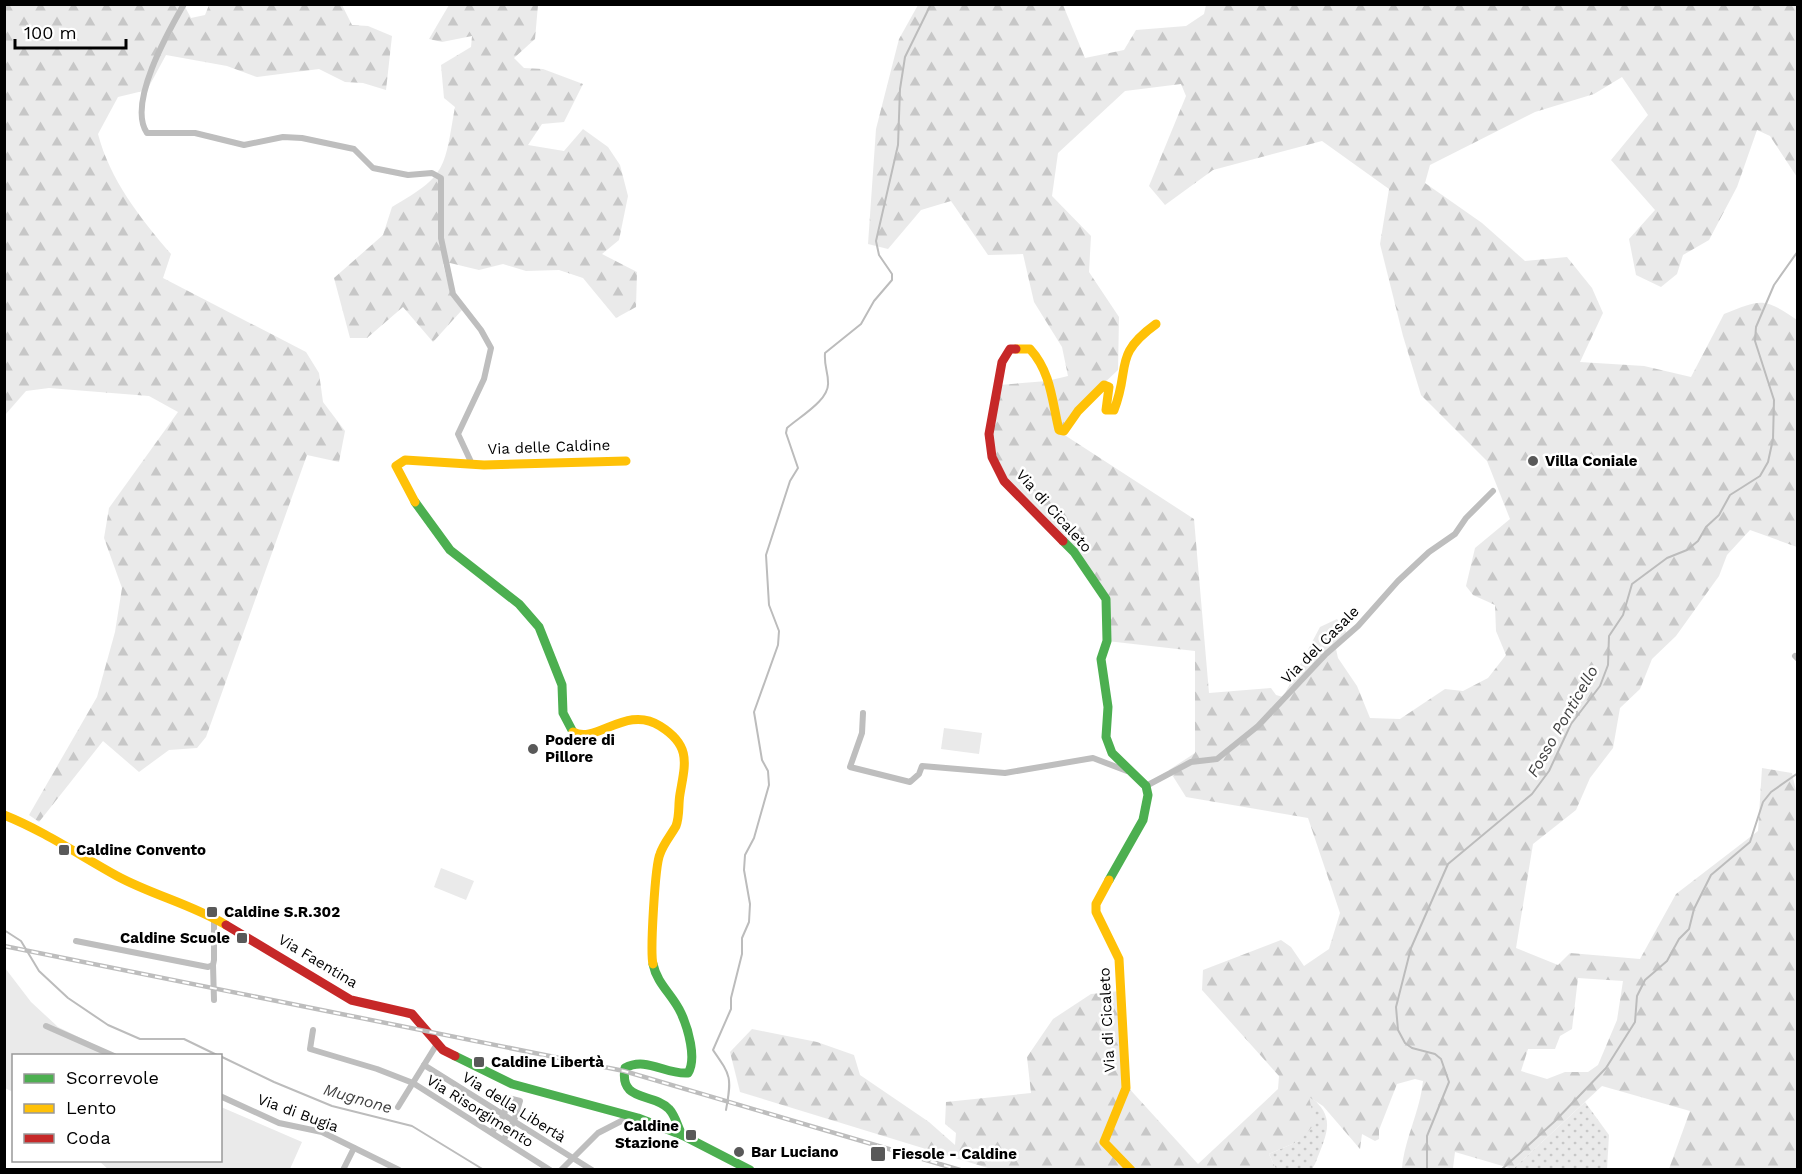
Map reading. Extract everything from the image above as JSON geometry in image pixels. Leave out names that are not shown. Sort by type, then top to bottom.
[{"type":"street","name":"Via delle Caldine","points":[[184,4],[142,95],[143,125],[147,133],[195,133],[244,145],[283,137],[302,138],[354,149],[373,168],[408,175],[432,173],[438,174],[441,178],[441,238],[453,294],[481,330],[491,348],[484,379],[458,434],[472,464]]},
{"type":"street","name":"Via di Cicaleto","points":[[1131,1170],[1104,1142],[1126,1088],[1119,959],[1116,950],[1098,924],[1095,912],[1096,904],[1143,820],[1148,807],[1146,786],[1130,773],[1112,753],[1106,737],[1108,707],[1101,659],[1107,641],[1106,599],[1074,552],[1004,481],[992,456],[989,434],[1002,362],[1010,349],[1018,347],[1030,349],[1039,357],[1050,385],[1059,430],[1064,431],[1078,411],[1104,385],[1109,387],[1106,410],[1114,410],[1120,396],[1122,363],[1127,350],[1143,332],[1156,324]]},
{"type":"street","name":"Via delle Caldine","points":[[626,461],[472,464],[405,460],[396,466],[409,493],[450,550],[519,604],[539,627],[562,685],[562,714],[570,730],[580,736],[589,735],[626,719],[650,722],[660,726],[674,739],[684,753],[686,774],[680,795],[680,812],[676,825],[659,855],[651,956],[655,975],[681,1013],[691,1049],[692,1067],[684,1075],[645,1064],[630,1064],[625,1068],[622,1080],[624,1085],[634,1092],[669,1109],[682,1136]]},
{"type":"street","name":"Via del Casale","points":[[1146,786],[1191,762],[1217,759],[1258,726],[1326,654],[1358,626],[1398,581],[1429,552],[1455,534],[1466,518],[1493,492]]},
{"type":"street","points":[[863,713],[862,733],[850,767],[910,782],[919,774],[922,766],[1005,773],[1093,758],[1130,773]]},
{"type":"street","name":"Via Faentina","points":[[4,815],[36,828],[119,877],[214,917],[351,1000],[412,1014],[437,1044],[520,1088],[632,1116],[682,1136],[750,1170]]},
{"type":"street","points":[[214,917],[214,1000]]},
{"type":"street","points":[[76,941],[213,965]]},
{"type":"street","points":[[46,1026],[109,1054]]},
{"type":"street","name":"Via Risorgimento","points":[[313,1030],[310,1049],[377,1069],[413,1083],[550,1170]]},
{"type":"street","points":[[398,1107],[437,1044]]},
{"type":"street","name":"Via della Libertà","points":[[424,1065],[592,1170]]},
{"type":"street","name":"Via di Bugia","points":[[222,1097],[279,1123],[322,1132],[399,1170]]},
{"type":"street","points":[[492,1132],[504,1115],[508,1098],[520,1101],[514,1121],[504,1139]]},
{"type":"street","points":[[561,1170],[598,1133],[632,1116]]},
{"type":"street","points":[[343,1170],[354,1148]]},
{"type":"green space","points":[[5,5],[184,5],[191,18],[205,15],[209,5],[342,5],[352,25],[368,26],[392,36],[386,90],[363,83],[345,82],[319,69],[257,77],[227,66],[166,55],[147,90],[118,97],[98,134],[110,167],[127,198],[171,254],[163,278],[306,352],[319,373],[323,402],[345,431],[339,462],[307,455],[206,737],[197,748],[169,750],[139,772],[103,741],[39,822],[29,815],[97,697],[115,632],[122,588],[104,538],[109,508],[178,412],[149,396],[49,388],[26,391],[5,415]]},
{"type":"green space","points":[[449,5],[538,5],[535,39],[514,58],[524,68],[543,69],[583,84],[564,122],[542,124],[528,145],[564,151],[583,129],[608,147],[620,165],[628,196],[619,240],[602,254],[637,272],[636,307],[616,318],[583,278],[559,270],[526,271],[503,264],[479,270],[450,263],[443,264],[450,291],[462,310],[433,342],[403,307],[367,338],[350,338],[334,278],[383,235],[392,207],[434,177],[445,157],[455,107],[444,98],[441,65],[471,47],[472,36],[442,42],[429,39]]},
{"type":"green space","points":[[918,5],[1063,5],[1085,58],[1124,50],[1136,30],[1186,26],[1204,14],[1206,5],[1797,5],[1797,177],[1770,136],[1757,130],[1737,187],[1709,240],[1683,255],[1677,274],[1661,287],[1636,275],[1629,239],[1655,210],[1611,160],[1648,115],[1622,77],[1594,94],[1535,112],[1430,165],[1425,183],[1482,223],[1525,261],[1567,257],[1592,288],[1603,313],[1580,362],[1644,366],[1691,377],[1724,314],[1747,305],[1762,303],[1777,307],[1797,320],[1797,547],[1750,530],[1727,555],[1719,576],[1676,636],[1652,659],[1640,689],[1620,708],[1613,748],[1590,778],[1576,810],[1533,844],[1516,948],[1558,965],[1570,953],[1640,959],[1676,894],[1758,831],[1762,768],[1792,773],[1798,800],[1797,1169],[1669,1169],[1690,1111],[1602,1086],[1513,1169],[1455,1152],[1453,1168],[1402,1169],[1423,1081],[1415,1079],[1397,1084],[1379,1130],[1379,1139],[1375,1141],[1362,1134],[1360,1149],[1323,1106],[1309,1097],[1315,1124],[1299,1141],[1269,1154],[1276,1169],[991,1169],[740,1092],[730,1052],[752,1029],[817,1042],[854,1055],[860,1075],[929,1122],[955,1145],[956,1133],[945,1124],[946,1102],[1031,1093],[1027,1057],[1053,1019],[1091,994],[1120,991],[1125,1084],[1198,1164],[1278,1089],[1279,1076],[1202,990],[1203,970],[1281,940],[1291,947],[1304,966],[1329,949],[1340,913],[1308,818],[1186,797],[1169,770],[1195,753],[1195,651],[1107,641],[1106,599],[1074,552],[1004,481],[989,434],[999,385],[1047,381],[1068,376],[1062,347],[1034,302],[1023,254],[988,255],[951,201],[921,210],[888,249],[868,244],[876,129],[899,39]],"holes":[[[1181,84],[1186,96],[1149,186],[1165,205],[1213,170],[1322,141],[1389,189],[1380,244],[1403,336],[1421,395],[1487,461],[1510,519],[1475,548],[1466,586],[1473,595],[1495,605],[1496,631],[1506,655],[1488,678],[1463,691],[1445,689],[1400,719],[1370,718],[1357,686],[1338,658],[1336,649],[1347,633],[1337,619],[1320,627],[1283,697],[1276,695],[1271,688],[1209,693],[1194,519],[1063,434],[1069,416],[1118,370],[1119,317],[1089,272],[1091,236],[1052,196],[1058,153],[1125,91]],[[1578,978],[1623,981],[1617,1020],[1598,1065],[1588,1072],[1565,1072],[1547,1079],[1521,1071],[1528,1049],[1555,1049],[1560,1036],[1572,1029]]]},
{"type":"green space","points":[[944,728],[982,733],[979,754],[941,749]]},
{"type":"green space","points":[[441,868],[474,881],[466,900],[434,887]]},
{"type":"green space","points":[[5,968],[31,1002],[58,1027],[114,1054],[12,1054],[12,1092],[5,1088]]},
{"type":"green space","points":[[1309,1096],[1324,1111],[1327,1119],[1326,1135],[1315,1164],[1312,1169],[1276,1169],[1269,1154],[1299,1141]]},
{"type":"green space","points":[[1585,1102],[1609,1135],[1607,1169],[1513,1169]]},
{"type":"green space","points":[[222,1107],[302,1142],[290,1169],[109,1170],[100,1162],[222,1162]]},
{"type":"waterway","points":[[726,1110],[729,1090],[727,1072],[713,1050],[731,1009],[731,998],[742,954],[742,938],[749,922],[750,904],[744,870],[745,855],[754,838],[769,785],[768,771],[762,760],[754,712],[778,645],[779,631],[769,605],[766,555],[790,481],[798,468],[786,433],[787,428],[819,402],[827,389],[825,353],[861,324],[874,301],[892,280],[892,274],[879,255],[876,241],[898,145],[900,89],[905,57],[931,4]]},
{"type":"waterway","name":"Fosso Ponticello","points":[[1427,1170],[1427,1136],[1449,1082],[1441,1059],[1435,1054],[1412,1048],[1405,1043],[1398,1030],[1396,1007],[1411,948],[1448,864],[1532,794],[1549,771],[1571,724],[1600,686],[1608,665],[1609,636],[1623,615],[1632,584],[1667,558],[1687,550],[1698,541],[1706,527],[1719,515],[1730,495],[1760,476],[1768,462],[1773,439],[1774,400],[1755,341],[1756,327],[1774,285],[1798,251]]},
{"type":"waterway","points":[[1501,1170],[1555,1121],[1606,1068],[1635,1022],[1637,996],[1645,980],[1667,961],[1679,939],[1689,929],[1694,909],[1711,875],[1750,842],[1763,802],[1771,792],[1798,773]]},
{"type":"waterway","name":"Mugnone","points":[[4,930],[21,941],[39,971],[68,998],[108,1025],[140,1039],[184,1039],[215,1054]]},
{"type":"waterway","name":"Mugnone","points":[[222,1057],[332,1106],[412,1126],[484,1170]]},
{"type":"railway","points":[[4,946],[624,1071],[960,1170]]},
{"type":"traffic: fast","points":[[415,502],[450,550],[519,604],[539,627],[562,685],[563,713],[573,732]]},
{"type":"traffic: fast","points":[[1063,541],[1074,552],[1106,599],[1107,641],[1101,659],[1108,707],[1106,737],[1112,753],[1146,786],[1148,795],[1143,820],[1109,880]]},
{"type":"traffic: fast","points":[[653,964],[658,978],[684,1019],[692,1052],[691,1067],[688,1073],[680,1073],[648,1065],[633,1065],[625,1068],[625,1079],[627,1087],[632,1092],[655,1100],[669,1109],[682,1135]]},
{"type":"traffic: fast","points":[[455,1056],[512,1084],[638,1118],[682,1135],[750,1170]]},
{"type":"traffic: slow","points":[[1016,349],[1030,349],[1037,358],[1047,377],[1059,430],[1064,431],[1078,411],[1104,385],[1109,387],[1106,410],[1114,410],[1128,354],[1142,335],[1156,324]]},
{"type":"traffic: slow","points":[[415,502],[396,466],[405,460],[484,465],[626,461]]},
{"type":"traffic: slow","points":[[573,732],[582,735],[635,719],[647,720],[670,733],[682,748],[684,765],[677,822],[661,850],[656,874],[653,964]]},
{"type":"traffic: slow","points":[[4,815],[47,836],[130,883],[199,911],[226,925]]},
{"type":"traffic: slow","points":[[1109,880],[1096,904],[1096,912],[1119,959],[1126,1088],[1104,1142],[1131,1170]]},
{"type":"traffic: jam","points":[[1016,349],[1010,349],[1002,362],[989,434],[992,457],[1004,481],[1063,541]]},
{"type":"traffic: jam","points":[[226,925],[351,1000],[412,1014],[443,1050],[455,1056]]},
{"type":"place","name":"Villa Coniale","points":[[1533,461]]},
{"type":"place","name":"Podere di Pillore","points":[[533,749]]},
{"type":"place","name":"Caldine Convento","points":[[64,850]]},
{"type":"place","name":"Caldine S.R.302","points":[[212,912]]},
{"type":"place","name":"Caldine Scuole","points":[[242,938]]},
{"type":"place","name":"Caldine Libertà","points":[[479,1062]]},
{"type":"place","name":"Caldine Stazione","points":[[691,1135]]},
{"type":"place","name":"Bar Luciano","points":[[739,1152]]},
{"type":"place","name":"Fiesole - Caldine","points":[[878,1154]]}]
